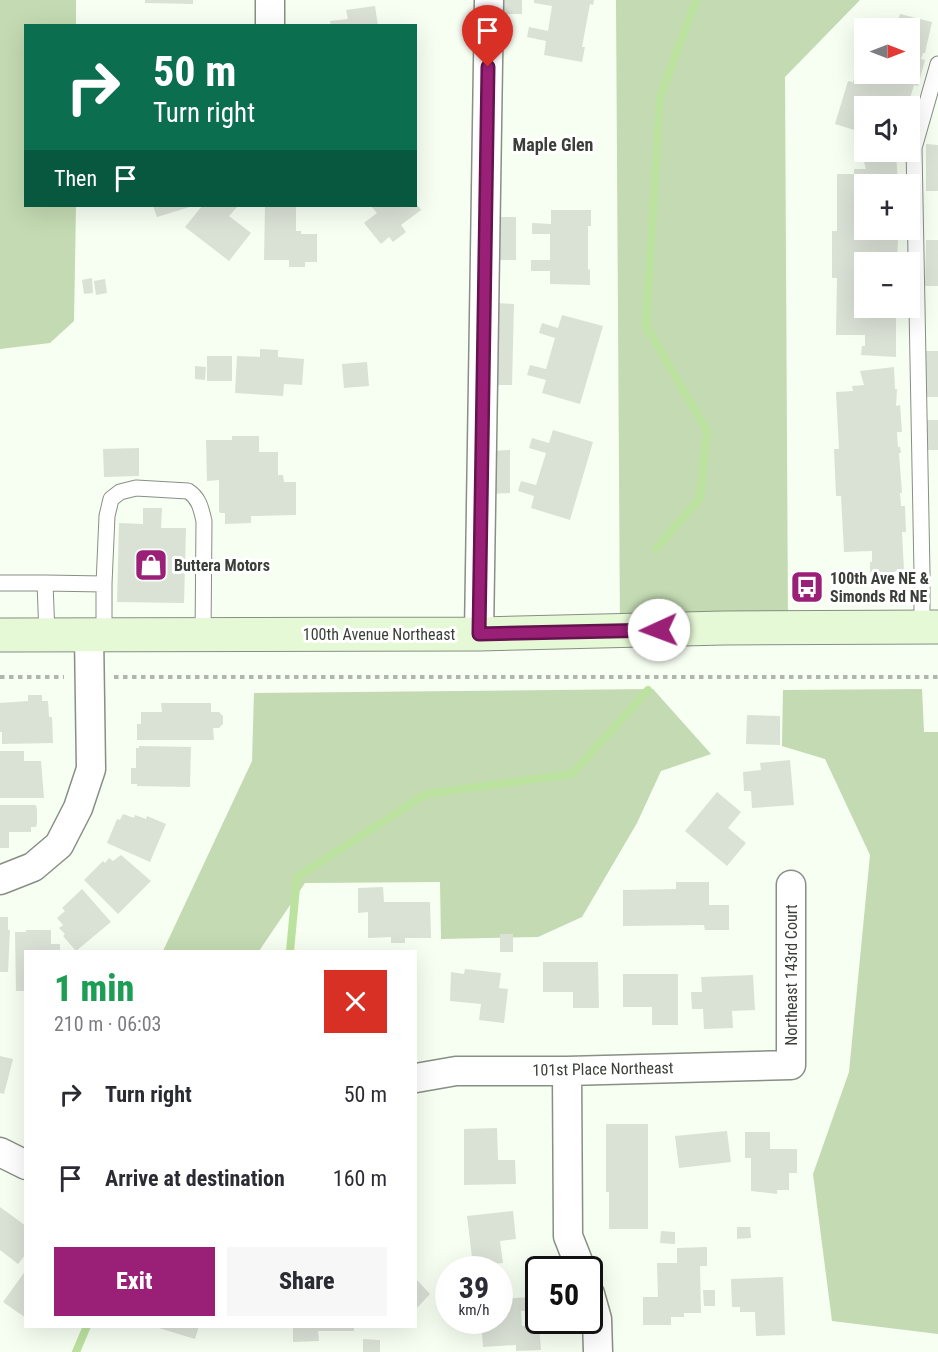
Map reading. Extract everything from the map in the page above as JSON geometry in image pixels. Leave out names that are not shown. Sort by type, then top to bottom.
[{"type":"main road","name":"100th Avenue Northeast","points":[[0,635],[479,634],[724,628],[930,627]]},
{"type":"street","points":[[270,0],[270,24]]},
{"type":"street","points":[[479,634],[489,0]]},
{"type":"street","points":[[0,880],[33,867],[59,845],[78,808],[91,769],[97,635]]},
{"type":"street","name":"Northeast 143rd Court","points":[[791,885],[791,1065]]},
{"type":"street","name":"101st Place Northeast","points":[[417,1078],[456,1071],[567,1071],[791,1065]]},
{"type":"street","points":[[567,1071],[568,1236],[576,1256]]},
{"type":"street","points":[[0,1152],[24,1164]]},
{"type":"street","points":[[597,1334],[598,1352]]},
{"type":"lane","points":[[930,627],[922,573],[914,148],[938,64]]},
{"type":"lane","points":[[97,635],[104,584],[107,516],[111,499],[120,492],[136,488],[188,491],[199,503],[204,521],[202,635]]},
{"type":"lane","points":[[0,583],[104,584]]},
{"type":"lane","points":[[45,584],[47,635]]},
{"type":"path","points":[[113,677],[938,676]]},
{"type":"path","points":[[0,677],[67,677]]},
{"type":"green space","points":[[0,0],[76,0],[76,24],[24,24],[24,207],[76,207],[74,321],[50,343],[0,349]]},
{"type":"green space","points":[[616,0],[860,0],[785,77],[788,626],[620,631]]},
{"type":"green space","points":[[653,689],[711,754],[661,771],[637,823],[582,917],[538,937],[441,939],[440,882],[305,883],[260,950],[163,950],[252,761],[254,693]]},
{"type":"green space","points":[[922,689],[924,732],[938,732],[938,1334],[832,1321],[813,1174],[849,1072],[870,855],[825,759],[782,746],[783,690]]},
{"type":"building","points":[[145,0],[193,0],[193,4],[145,3]]},
{"type":"building","points":[[502,0],[522,0],[522,14],[502,14]]},
{"type":"building","points":[[534,0],[594,0],[593,5],[590,4],[582,47],[585,47],[582,62],[544,55],[546,41],[527,37],[529,27],[548,31],[552,6],[534,3]]},
{"type":"building","points":[[375,6],[378,24],[331,24],[330,21],[348,19],[346,10]]},
{"type":"building","points":[[900,14],[916,18],[899,18]]},
{"type":"building","points":[[920,19],[932,22],[925,53],[921,59],[925,60],[920,79]]},
{"type":"building","points":[[854,78],[854,84],[919,84],[918,86],[914,85],[911,96],[854,96],[854,130],[835,124],[848,81],[853,82]]},
{"type":"building","points":[[926,144],[938,145],[938,191],[926,191]]},
{"type":"building","points":[[864,162],[897,162],[897,174],[854,174],[854,169],[866,169]]},
{"type":"building","points":[[837,174],[854,174],[854,240],[898,240],[897,252],[854,252],[854,318],[896,318],[896,357],[861,355],[862,346],[865,346],[865,335],[836,335],[837,278],[832,278],[832,231],[837,231]]},
{"type":"building","points":[[417,204],[421,210],[401,225],[406,232],[393,242],[389,237],[381,244],[364,223],[377,213],[372,207],[417,207]]},
{"type":"building","points":[[153,207],[190,207],[157,217]]},
{"type":"building","points":[[201,207],[237,207],[229,216],[251,233],[229,261],[185,227]]},
{"type":"building","points":[[265,207],[296,207],[296,231],[301,231],[301,234],[317,234],[317,262],[305,262],[305,267],[289,267],[289,260],[264,260]]},
{"type":"building","points":[[551,210],[591,210],[591,226],[588,226],[590,285],[550,284],[550,271],[531,271],[531,260],[550,260],[550,234],[532,234],[532,223],[551,224]]},
{"type":"building","points":[[495,217],[516,217],[516,260],[495,260]]},
{"type":"building","points":[[926,240],[938,240],[938,286],[925,286]]},
{"type":"building","points":[[92,278],[93,293],[84,294],[82,280]]},
{"type":"building","points":[[105,279],[107,293],[96,295],[94,281]]},
{"type":"building","points":[[494,303],[514,304],[512,385],[492,385]]},
{"type":"building","points":[[562,315],[603,326],[580,404],[542,393],[546,380],[527,375],[530,365],[546,369],[555,338],[539,333],[542,323],[558,328]]},
{"type":"building","points":[[260,349],[278,350],[278,357],[304,359],[302,385],[284,384],[283,396],[235,393],[237,356],[260,357]]},
{"type":"building","points":[[925,351],[938,351],[938,397],[924,397]]},
{"type":"building","points":[[207,356],[232,356],[232,381],[207,381]]},
{"type":"building","points":[[367,362],[369,386],[344,388],[342,364]]},
{"type":"building","points":[[195,366],[206,367],[205,380],[195,379]]},
{"type":"building","points":[[894,367],[895,389],[897,389],[896,406],[900,405],[902,432],[897,432],[898,447],[901,453],[899,453],[901,506],[905,506],[906,532],[902,532],[904,571],[879,573],[879,571],[870,572],[872,551],[844,552],[841,496],[836,496],[834,449],[839,449],[836,392],[853,391],[852,386],[864,385],[860,371]]},
{"type":"building","points":[[926,420],[938,420],[938,450],[926,450]]},
{"type":"building","points":[[553,430],[593,442],[570,520],[531,508],[534,496],[518,491],[521,481],[536,485],[546,453],[529,448],[532,438],[549,443]]},
{"type":"building","points":[[232,436],[259,436],[259,452],[278,452],[278,475],[283,475],[284,482],[296,482],[296,515],[251,516],[251,523],[225,524],[225,513],[219,511],[219,480],[207,481],[206,440],[232,440]]},
{"type":"building","points":[[139,448],[139,476],[104,477],[103,449]]},
{"type":"building","points":[[510,450],[510,493],[489,494],[488,451]]},
{"type":"building","name":"Buttera Motors","points":[[143,508],[162,508],[161,528],[186,528],[184,603],[117,602],[119,523],[143,524]]},
{"type":"building","points":[[28,695],[42,695],[42,701],[48,701],[49,717],[52,717],[53,743],[2,744],[0,703],[28,701]]},
{"type":"building","points":[[161,703],[211,703],[211,712],[219,712],[223,716],[223,724],[219,728],[213,728],[214,740],[137,740],[137,724],[141,724],[141,712],[162,712]]},
{"type":"building","points":[[747,715],[780,716],[780,745],[746,744]]},
{"type":"building","points":[[139,746],[191,747],[190,787],[131,784],[131,768],[136,768],[136,748]]},
{"type":"building","points":[[0,751],[24,751],[24,761],[41,761],[44,798],[0,798]]},
{"type":"building","points":[[790,760],[794,805],[752,808],[751,791],[744,791],[743,772],[761,770],[760,763]]},
{"type":"building","points":[[717,792],[741,812],[728,828],[746,843],[727,866],[685,831]]},
{"type":"building","points":[[0,805],[36,805],[36,827],[31,827],[31,832],[9,832],[9,848],[0,848]]},
{"type":"building","points":[[123,814],[146,819],[147,816],[166,824],[150,862],[107,843],[117,819],[120,820]]},
{"type":"building","points":[[121,855],[151,881],[118,914],[84,880],[103,861],[105,863],[109,858],[113,861]]},
{"type":"building","points":[[676,882],[709,882],[709,905],[729,905],[729,930],[705,930],[704,925],[623,926],[623,890],[676,889]]},
{"type":"building","points":[[383,887],[384,902],[430,902],[431,938],[405,938],[405,943],[391,943],[391,937],[368,938],[368,912],[358,913],[358,888]]},
{"type":"building","points":[[82,889],[111,922],[75,950],[59,928],[63,925],[57,918],[65,911],[62,908]]},
{"type":"building","points":[[0,917],[8,917],[8,930],[10,930],[8,972],[0,972]]},
{"type":"building","points":[[26,930],[51,930],[51,944],[60,944],[60,950],[24,950],[24,991],[16,991],[15,932],[26,932]]},
{"type":"building","points":[[500,934],[513,934],[513,952],[500,952]]},
{"type":"building","points":[[543,962],[598,962],[599,1008],[573,1008],[573,992],[543,992]]},
{"type":"building","points":[[465,969],[501,973],[499,988],[508,989],[504,1023],[479,1020],[481,1004],[450,1001],[451,972],[464,974]]},
{"type":"building","points":[[623,974],[678,974],[678,1025],[652,1025],[652,1007],[623,1007]]},
{"type":"building","points":[[753,975],[755,1010],[732,1011],[733,1028],[704,1029],[703,1009],[692,1009],[691,992],[702,992],[701,977]]},
{"type":"building","points":[[0,1056],[13,1059],[4,1094],[0,1093]]},
{"type":"building","points":[[606,1124],[648,1124],[648,1229],[609,1229],[609,1192],[606,1192]]},
{"type":"building","points":[[497,1128],[498,1160],[515,1160],[516,1184],[464,1185],[464,1129]]},
{"type":"building","points":[[727,1131],[731,1162],[679,1168],[675,1136]]},
{"type":"building","points":[[745,1132],[770,1132],[770,1149],[797,1149],[797,1173],[789,1173],[789,1190],[777,1190],[777,1194],[751,1191],[751,1158],[745,1158]]},
{"type":"building","points":[[0,1207],[24,1225],[24,1256],[18,1264],[0,1250]]},
{"type":"building","points":[[513,1211],[516,1239],[500,1241],[502,1256],[472,1256],[467,1216]]},
{"type":"building","points":[[737,1227],[750,1227],[751,1238],[737,1239]]},
{"type":"building","points":[[661,1231],[675,1232],[675,1244],[660,1243]]},
{"type":"building","points":[[707,1247],[707,1266],[700,1266],[701,1313],[684,1313],[684,1317],[671,1317],[671,1325],[643,1325],[643,1297],[658,1297],[657,1263],[677,1263],[677,1248]]},
{"type":"building","points":[[24,1273],[24,1317],[3,1302]]},
{"type":"building","points":[[783,1277],[785,1335],[756,1336],[755,1312],[740,1312],[740,1307],[732,1307],[731,1279]]},
{"type":"building","points":[[417,1280],[430,1294],[417,1308]]},
{"type":"building","points":[[703,1290],[715,1290],[715,1306],[704,1306]]},
{"type":"building","points":[[525,1297],[525,1311],[521,1311],[522,1326],[525,1326],[525,1334],[540,1334],[541,1350],[516,1351],[516,1345],[483,1347],[482,1334],[513,1334],[513,1298]]},
{"type":"building","points":[[159,1328],[198,1328],[195,1339]]},
{"type":"building","points":[[293,1328],[354,1328],[354,1331],[318,1331],[319,1341],[293,1342]]},
{"type":"building","points":[[363,1339],[380,1340],[380,1352],[363,1352]]},
{"type":"waterway","points":[[656,549],[700,498],[707,431],[646,326],[660,97],[696,0]]},
{"type":"waterway","points":[[290,950],[297,877],[426,794],[572,774],[648,690]]},
{"type":"waterway","points":[[76,1352],[86,1328]]},
{"type":"place","name":"Buttera Motors","points":[[151,565]]},
{"type":"place","name":"100th Ave NE & Simonds Rd NE","points":[[807,587]]},
{"type":"district","name":"Maple Glen","points":[[553,144]]},
{"type":"route","points":[[488,67],[479,634],[659,630]]}]
